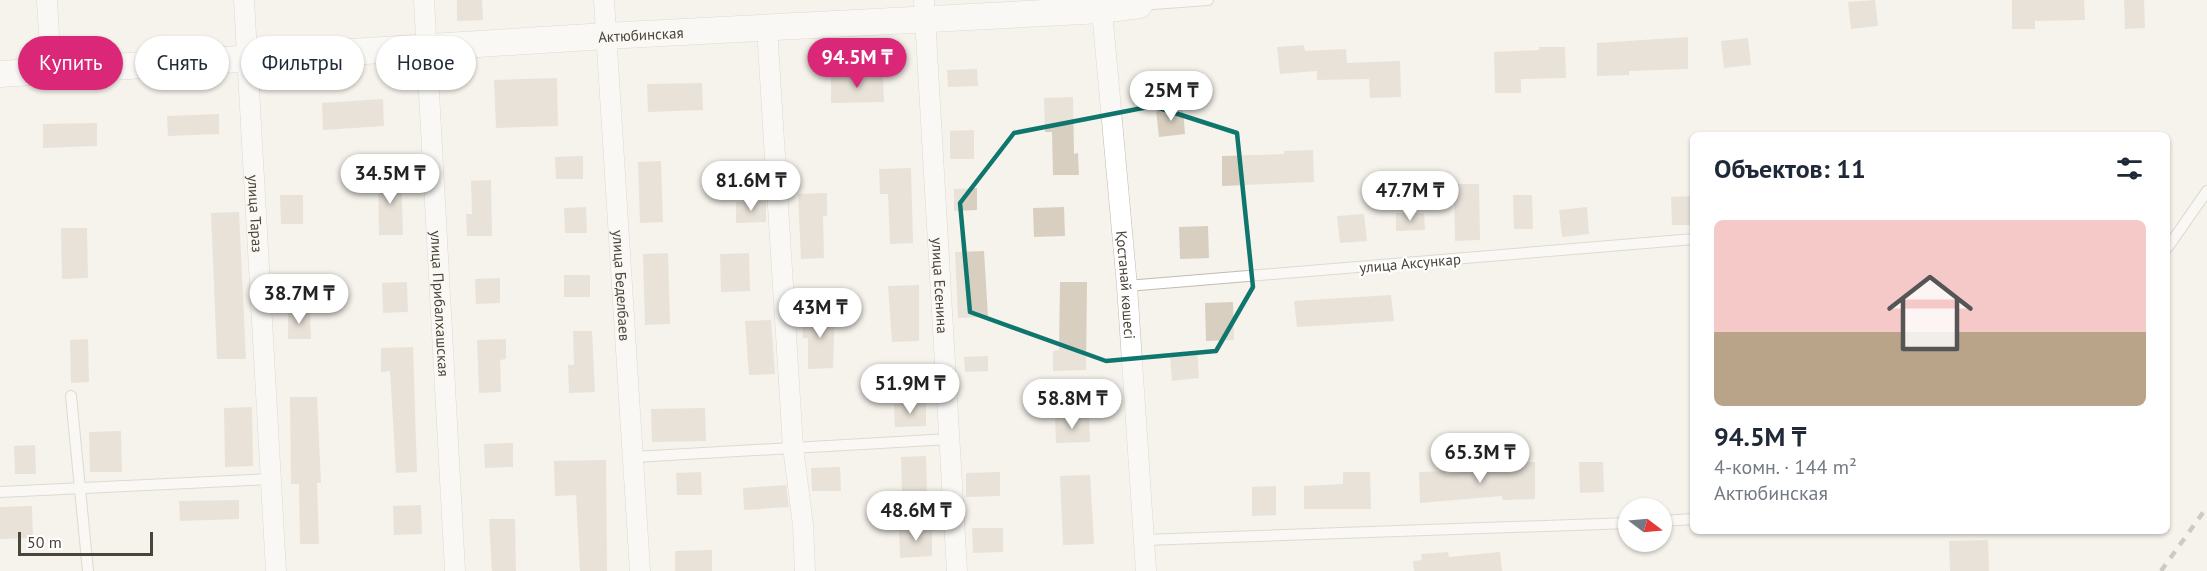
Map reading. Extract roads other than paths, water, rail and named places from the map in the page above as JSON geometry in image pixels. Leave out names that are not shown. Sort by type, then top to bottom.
[{"type":"street","points":[[47,0],[49,36]]},
{"type":"street","name":"улица Тараз","points":[[244,0],[246,36]]},
{"type":"street","name":"улица Прибалхашская","points":[[424,0],[426,36]]},
{"type":"street","name":"улица Беделбаев","points":[[604,0],[640,571]]},
{"type":"street","name":"Актюбинская","points":[[476,45],[767,28],[924,9],[1141,2]]},
{"type":"street","name":"Қостанай көшесі","points":[[1102,5],[1127,286],[1146,571]]},
{"type":"street","name":"улица Есенина","points":[[924,9],[957,571]]},
{"type":"street","points":[[767,28],[793,447],[803,525],[805,571]]},
{"type":"street","name":"Актюбинская","points":[[123,66],[241,58]]},
{"type":"street","name":"Актюбинская","points":[[0,74],[18,73]]},
{"type":"street","name":"улица Тараз","points":[[249,90],[276,571]]},
{"type":"street","name":"улица Прибалхашская","points":[[429,90],[455,571]]},
{"type":"lane","points":[[1141,2],[1208,0]]},
{"type":"lane","points":[[2170,244],[2207,191]]},
{"type":"lane","name":"улица Аксункар","points":[[1127,286],[1690,239]]},
{"type":"lane","points":[[71,396],[88,571]]},
{"type":"lane","points":[[634,457],[950,439]]},
{"type":"lane","points":[[0,492],[270,479]]},
{"type":"lane","points":[[1672,520],[1690,519]]},
{"type":"lane","points":[[1144,540],[1618,523]]},
{"type":"railway","points":[[2161,571],[2207,507]]}]
